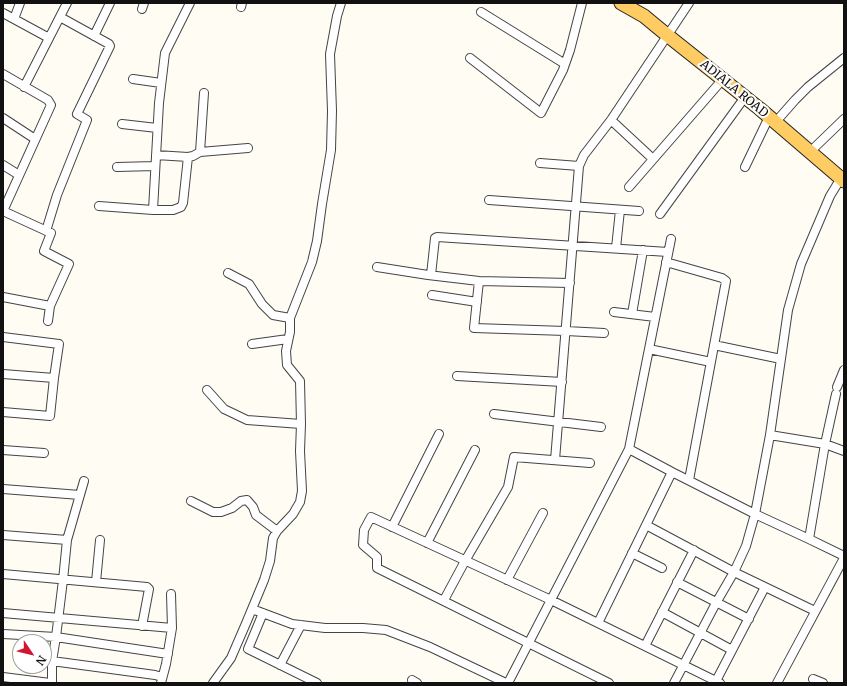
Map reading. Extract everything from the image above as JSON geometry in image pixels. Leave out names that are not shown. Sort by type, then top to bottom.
[{"type":"main road","name":"ADIALA ROAD","points":[[620,3],[669,32],[774,117],[843,176]]},
{"type":"main road","name":"ADIALA ROAD","points":[[633,3],[647,11],[669,32],[745,97],[816,147],[843,176]]},
{"type":"street","points":[[14,19],[20,3]]},
{"type":"street","points":[[24,87],[68,3]]},
{"type":"street","points":[[94,36],[110,3]]},
{"type":"street","points":[[153,210],[157,128],[164,54],[190,3]]},
{"type":"street","points":[[213,683],[230,658],[264,580],[270,561],[273,538],[277,531],[293,514],[300,502],[302,491],[300,451],[300,381],[286,365],[286,351],[290,332],[290,318],[312,262],[317,241],[331,150],[332,111],[330,54],[341,3]]},
{"type":"street","points":[[470,58],[541,113],[563,70],[570,50],[582,3]]},
{"type":"street","points":[[555,460],[579,166],[584,155],[611,120],[689,3]]},
{"type":"street","points":[[480,12],[565,64]]},
{"type":"street","points":[[3,13],[49,38]]},
{"type":"street","points":[[46,231],[57,195],[86,120],[76,114],[110,46],[109,44],[60,17]]},
{"type":"street","points":[[745,167],[774,117],[844,58]]},
{"type":"street","points":[[3,74],[48,100],[51,105],[3,211],[51,233],[44,251],[70,264],[50,306],[48,322]]},
{"type":"street","points":[[133,79],[161,83]]},
{"type":"street","points":[[629,187],[723,79]]},
{"type":"street","points":[[200,152],[204,93]]},
{"type":"street","points":[[660,214],[745,97]]},
{"type":"street","points":[[3,118],[35,139]]},
{"type":"street","points":[[816,147],[844,118]]},
{"type":"street","points":[[611,120],[653,159]]},
{"type":"street","points":[[122,124],[157,128]]},
{"type":"street","points":[[156,155],[188,157],[200,152],[248,148]]},
{"type":"street","points":[[100,206],[153,210],[173,210],[181,207],[183,203],[188,157]]},
{"type":"street","points":[[540,163],[579,166]]},
{"type":"street","points":[[3,165],[19,175]]},
{"type":"street","points":[[117,167],[155,166]]},
{"type":"street","points":[[674,683],[734,572],[746,546],[755,514],[770,434],[788,310],[800,264],[830,196],[843,176]]},
{"type":"street","points":[[488,200],[639,211]]},
{"type":"street","points":[[616,248],[620,210]]},
{"type":"street","points":[[431,275],[435,238],[437,237],[668,252]]},
{"type":"street","points":[[252,609],[292,624],[325,628],[363,628],[386,630],[430,647],[507,683],[630,449],[671,239]]},
{"type":"street","points":[[632,314],[643,250]]},
{"type":"street","points":[[666,262],[722,278],[726,281],[689,480]]},
{"type":"street","points":[[377,268],[479,281],[570,283]]},
{"type":"street","points":[[228,273],[249,284],[262,304],[273,315],[290,318]]},
{"type":"street","points":[[479,281],[474,328],[604,333]]},
{"type":"street","points":[[432,295],[476,302]]},
{"type":"street","points":[[3,297],[50,306]]},
{"type":"street","points":[[614,312],[655,317]]},
{"type":"street","points":[[3,337],[59,344],[50,416],[3,412]]},
{"type":"street","points":[[252,344],[288,339]]},
{"type":"street","points":[[714,345],[781,359]]},
{"type":"street","points":[[649,349],[711,362]]},
{"type":"street","points":[[809,539],[836,390],[844,370]]},
{"type":"street","points":[[3,374],[54,378]]},
{"type":"street","points":[[457,376],[562,382]]},
{"type":"street","points":[[206,390],[224,409],[247,420],[301,424]]},
{"type":"street","points":[[494,414],[601,427]]},
{"type":"street","points":[[392,527],[439,434]]},
{"type":"street","points":[[770,434],[825,444],[844,451]]},
{"type":"street","points":[[630,449],[755,514],[844,557],[777,683]]},
{"type":"street","points":[[3,450],[44,453]]},
{"type":"street","points":[[427,543],[475,450]]},
{"type":"street","points":[[444,600],[508,487],[514,457],[590,463]]},
{"type":"street","points":[[598,623],[672,472]]},
{"type":"street","points":[[84,481],[67,540],[52,661],[155,675],[161,680],[168,654],[172,628],[171,594]]},
{"type":"street","points":[[3,489],[80,495]]},
{"type":"street","points":[[191,501],[213,512],[221,512],[232,508],[241,501],[247,500],[253,507],[256,515],[277,531]]},
{"type":"street","points":[[507,580],[543,513]]},
{"type":"street","points":[[609,683],[529,642],[377,568],[376,557],[364,545],[364,530],[371,517],[551,600],[718,682],[732,650],[765,587]]},
{"type":"street","points":[[646,525],[734,572],[815,611]]},
{"type":"street","points":[[3,535],[67,540]]},
{"type":"street","points":[[96,582],[100,540]]},
{"type":"street","points":[[645,646],[694,550]]},
{"type":"street","points":[[632,553],[662,568]]},
{"type":"street","points":[[3,574],[147,587],[149,589],[142,626]]},
{"type":"street","points":[[677,582],[749,619]]},
{"type":"street","points":[[662,612],[732,650]]},
{"type":"street","points":[[3,613],[172,628]]},
{"type":"street","points":[[263,613],[248,649],[317,683]]},
{"type":"street","points":[[280,665],[301,625]]},
{"type":"street","points":[[3,634],[56,637],[168,654]]},
{"type":"street","points":[[3,677],[16,681],[51,683]]},
{"type":"street","points":[[813,679],[823,683]]}]
